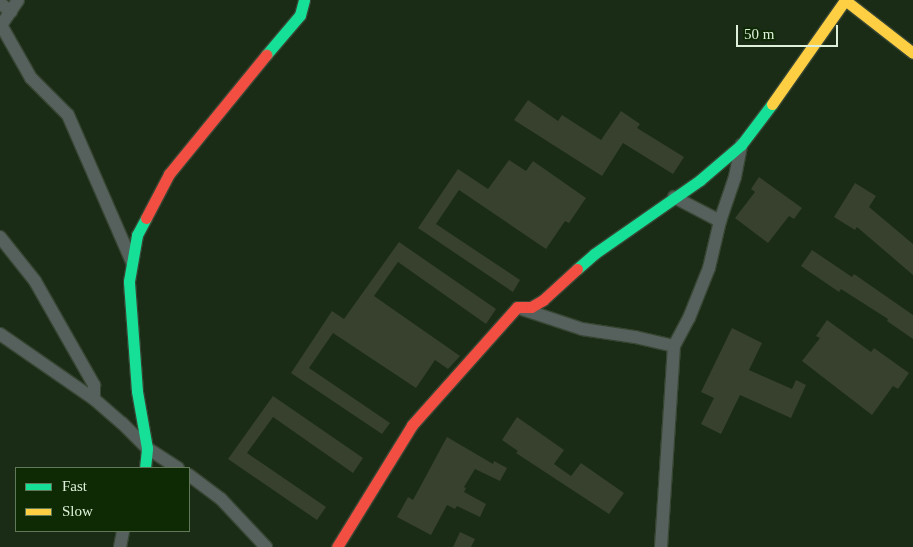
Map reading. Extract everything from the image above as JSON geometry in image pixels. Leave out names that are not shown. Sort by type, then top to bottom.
[{"type":"street","points":[[18,0],[1,26],[31,78],[68,115],[92,166],[113,223],[132,262]]},
{"type":"street","points":[[145,467],[147,448],[136,382],[129,281],[137,235],[169,174],[216,114],[300,15],[304,0]]},
{"type":"street","points":[[337,547],[412,425],[517,307],[531,307],[543,300],[594,254],[700,180],[741,145],[773,103],[845,0],[913,53]]},
{"type":"street","points":[[0,3],[11,12]]},
{"type":"street","points":[[661,547],[674,346],[689,318],[709,268],[720,221],[735,177],[741,145]]},
{"type":"street","points":[[674,197],[720,221]]},
{"type":"street","points":[[0,237],[35,281],[94,385],[94,399]]},
{"type":"street","points":[[517,307],[582,329],[635,337],[674,346]]},
{"type":"street","points":[[0,334],[94,399],[122,422],[147,448],[176,467]]},
{"type":"street","points":[[190,476],[221,499],[266,547]]},
{"type":"street","points":[[120,547],[123,532]]},
{"type":"building","points":[[528,100],[558,121],[562,115],[601,140],[621,111],[640,124],[637,128],[684,157],[673,174],[623,143],[602,176],[514,120]]},
{"type":"building","points":[[509,160],[526,171],[533,161],[586,198],[569,223],[565,221],[546,249],[459,190],[436,224],[520,280],[513,292],[418,228],[458,169],[488,189]]},
{"type":"building","points":[[759,177],[802,208],[794,219],[789,216],[768,243],[735,218],[755,192],[751,189]]},
{"type":"building","points":[[855,183],[876,196],[869,207],[913,244],[913,275],[857,227],[855,230],[834,217]]},
{"type":"building","points":[[399,242],[496,309],[486,324],[398,262],[374,296],[460,356],[448,369],[435,360],[416,388],[333,333],[309,368],[390,423],[382,434],[291,373],[332,311],[344,319]]},
{"type":"building","points":[[812,250],[852,277],[854,274],[913,315],[913,339],[887,321],[888,319],[841,289],[839,292],[801,266]]},
{"type":"building","points":[[827,320],[871,352],[874,348],[909,373],[898,389],[893,386],[872,415],[802,361],[820,338],[816,336]]},
{"type":"building","points":[[732,328],[762,343],[749,370],[792,389],[796,380],[806,385],[791,418],[740,395],[721,434],[701,424],[714,398],[701,392]]},
{"type":"building","points":[[273,396],[363,458],[353,473],[273,417],[247,453],[326,507],[317,520],[228,459]]},
{"type":"building","points":[[517,417],[564,450],[554,464],[571,476],[581,463],[624,493],[609,514],[516,453],[518,451],[502,440]]},
{"type":"building","points":[[447,437],[493,464],[494,461],[507,468],[500,481],[475,469],[464,487],[466,488],[464,492],[486,504],[480,517],[457,506],[455,509],[447,505],[431,535],[397,517],[408,497],[413,500]]},
{"type":"building","points":[[460,532],[475,539],[471,547],[453,547]]},
{"type":"traffic: fast","points":[[266,55],[300,15],[304,0]]},
{"type":"traffic: fast","points":[[577,269],[594,254],[700,180],[741,145],[772,104]]},
{"type":"traffic: fast","points":[[145,467],[147,448],[137,391],[129,281],[137,235],[146,218]]},
{"type":"traffic: slow","points":[[772,104],[845,0]]},
{"type":"traffic: slow","points":[[845,0],[913,53]]},
{"type":"traffic: jam","points":[[146,218],[169,174],[266,55]]},
{"type":"traffic: jam","points":[[337,547],[412,425],[517,307],[531,307],[543,300],[577,269]]}]
